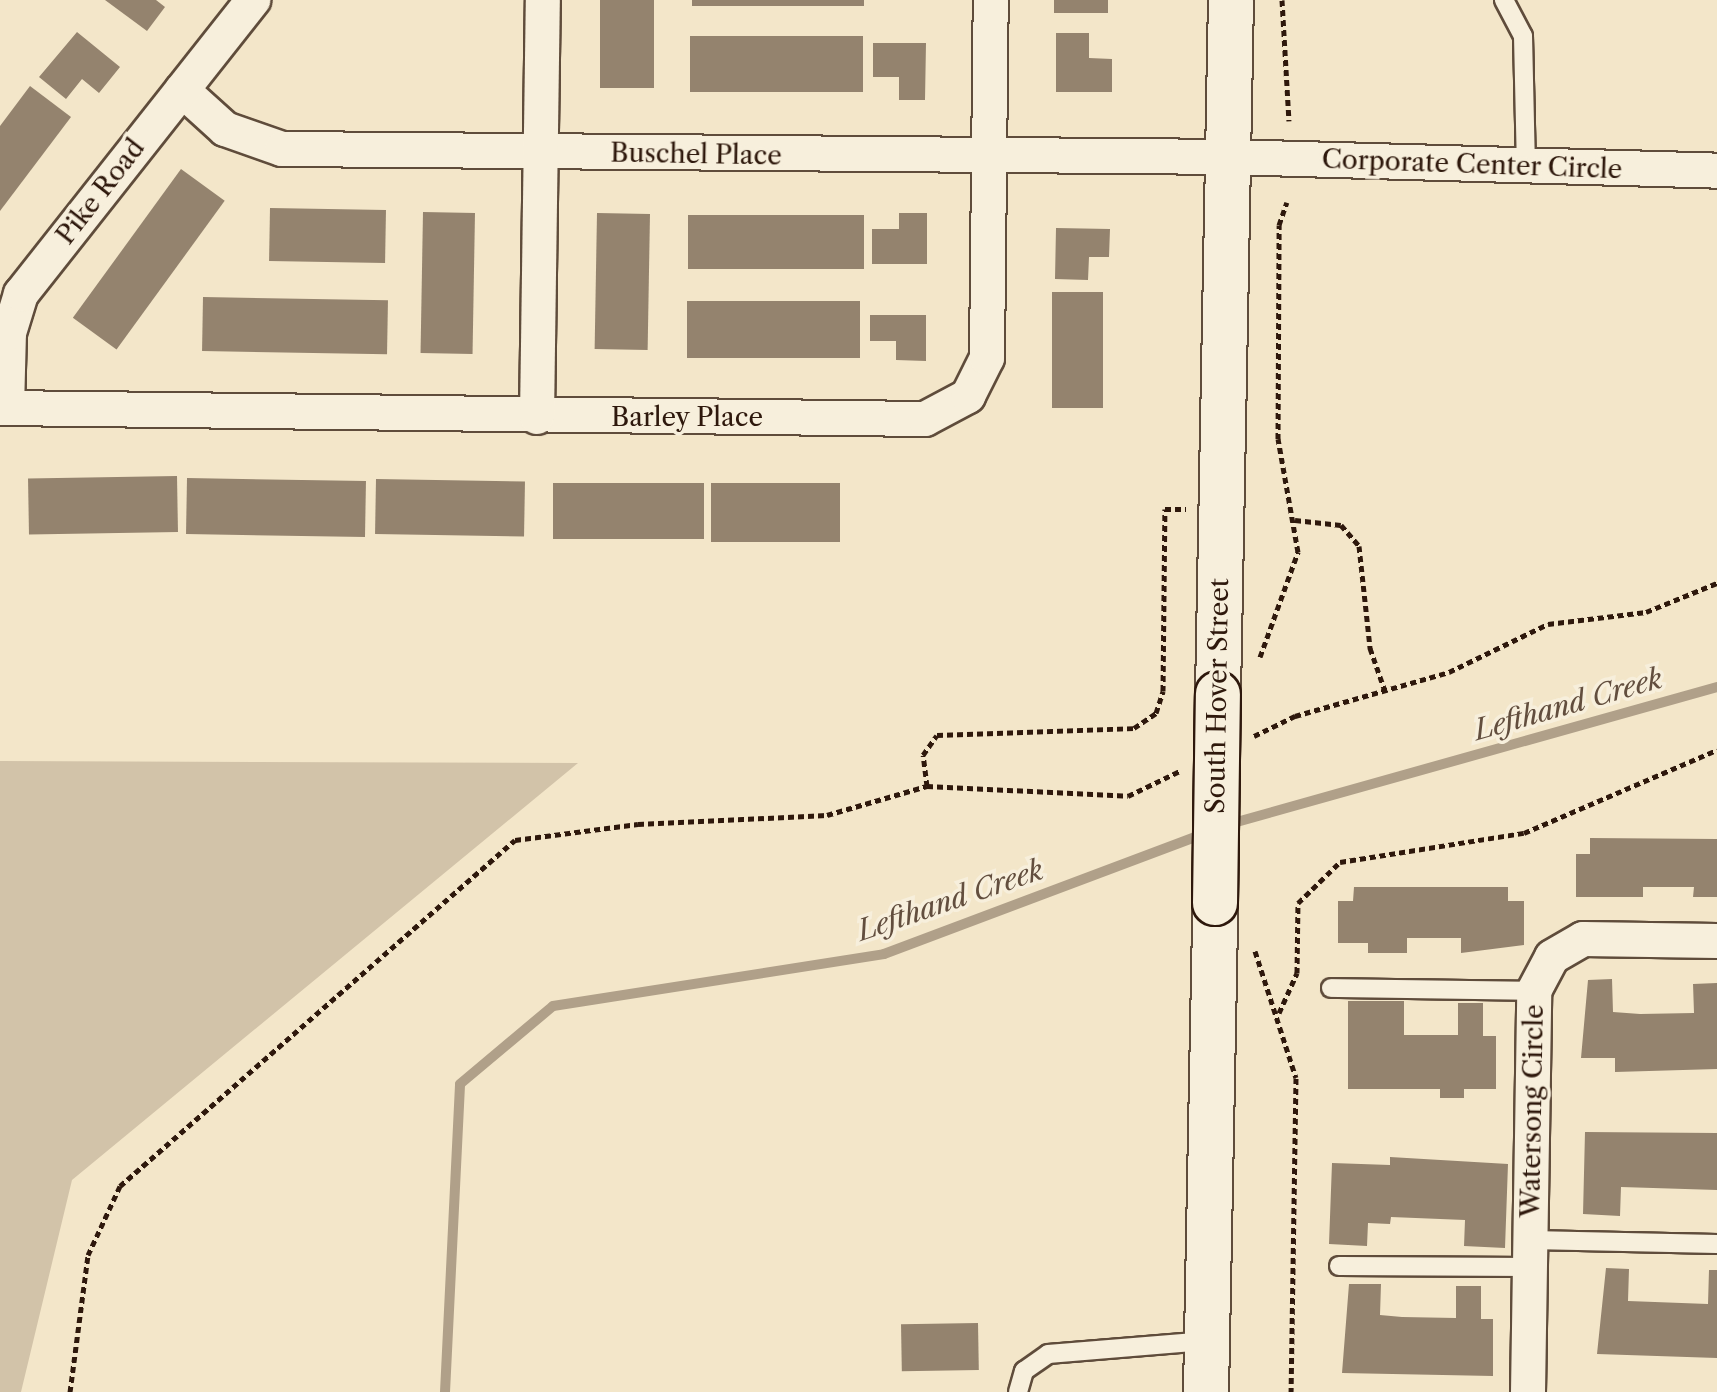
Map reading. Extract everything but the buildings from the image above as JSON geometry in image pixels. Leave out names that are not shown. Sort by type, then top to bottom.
[{"type":"main road","name":"South Hover Street","points":[[1206,1392],[1231,0]]},
{"type":"street","name":"Pike Road","points":[[4,408],[9,333],[21,294],[253,0]]},
{"type":"street","points":[[537,417],[543,0]]},
{"type":"street","name":"Barley Place","points":[[4,408],[537,417],[925,419],[968,396],[987,358],[992,159],[991,0]]},
{"type":"street","name":"Buschel Place","points":[[182,90],[225,129],[282,149],[992,159],[1228,157]]},
{"type":"street","name":"Corporate Center Circle","points":[[1228,157],[1717,171]]},
{"type":"street","name":"Watersong Circle","points":[[1528,1392],[1534,991],[1552,957],[1583,939],[1717,941]]},
{"type":"lane","points":[[1504,0],[1523,36],[1526,167]]},
{"type":"lane","points":[[1331,988],[1534,991]]},
{"type":"lane","points":[[1339,1266],[1717,1244]]},
{"type":"lane","points":[[1018,1392],[1024,1371],[1048,1354],[1207,1341]]},
{"type":"path","points":[[1282,0],[1289,121]]},
{"type":"path","points":[[1257,674],[1264,633],[1298,552],[1295,520],[1278,439],[1279,225],[1287,202]]},
{"type":"path","points":[[927,786],[923,755],[937,735],[1134,728],[1156,713],[1163,691],[1165,509],[1221,510]]},
{"type":"path","points":[[1295,520],[1341,525],[1359,546],[1370,648],[1385,691]]},
{"type":"path","points":[[1240,743],[1295,716],[1449,672],[1548,624],[1646,612],[1717,583]]},
{"type":"path","points":[[1279,1013],[1297,973],[1298,903],[1340,862],[1524,833],[1717,750]]},
{"type":"path","points":[[70,1392],[88,1255],[120,1186],[515,840],[638,824],[827,815],[927,786],[1128,796],[1184,769]]},
{"type":"path","points":[[1254,933],[1296,1078],[1291,1392]]},
{"type":"shaded area","points":[[0,761],[578,763],[72,1180],[21,1392],[0,1392]]},
{"type":"waterway","name":"Lefthand Creek","points":[[1226,825],[1717,687]]},
{"type":"waterway","name":"Lefthand Creek","points":[[445,1392],[460,1084],[553,1006],[884,954],[1203,834]]}]
